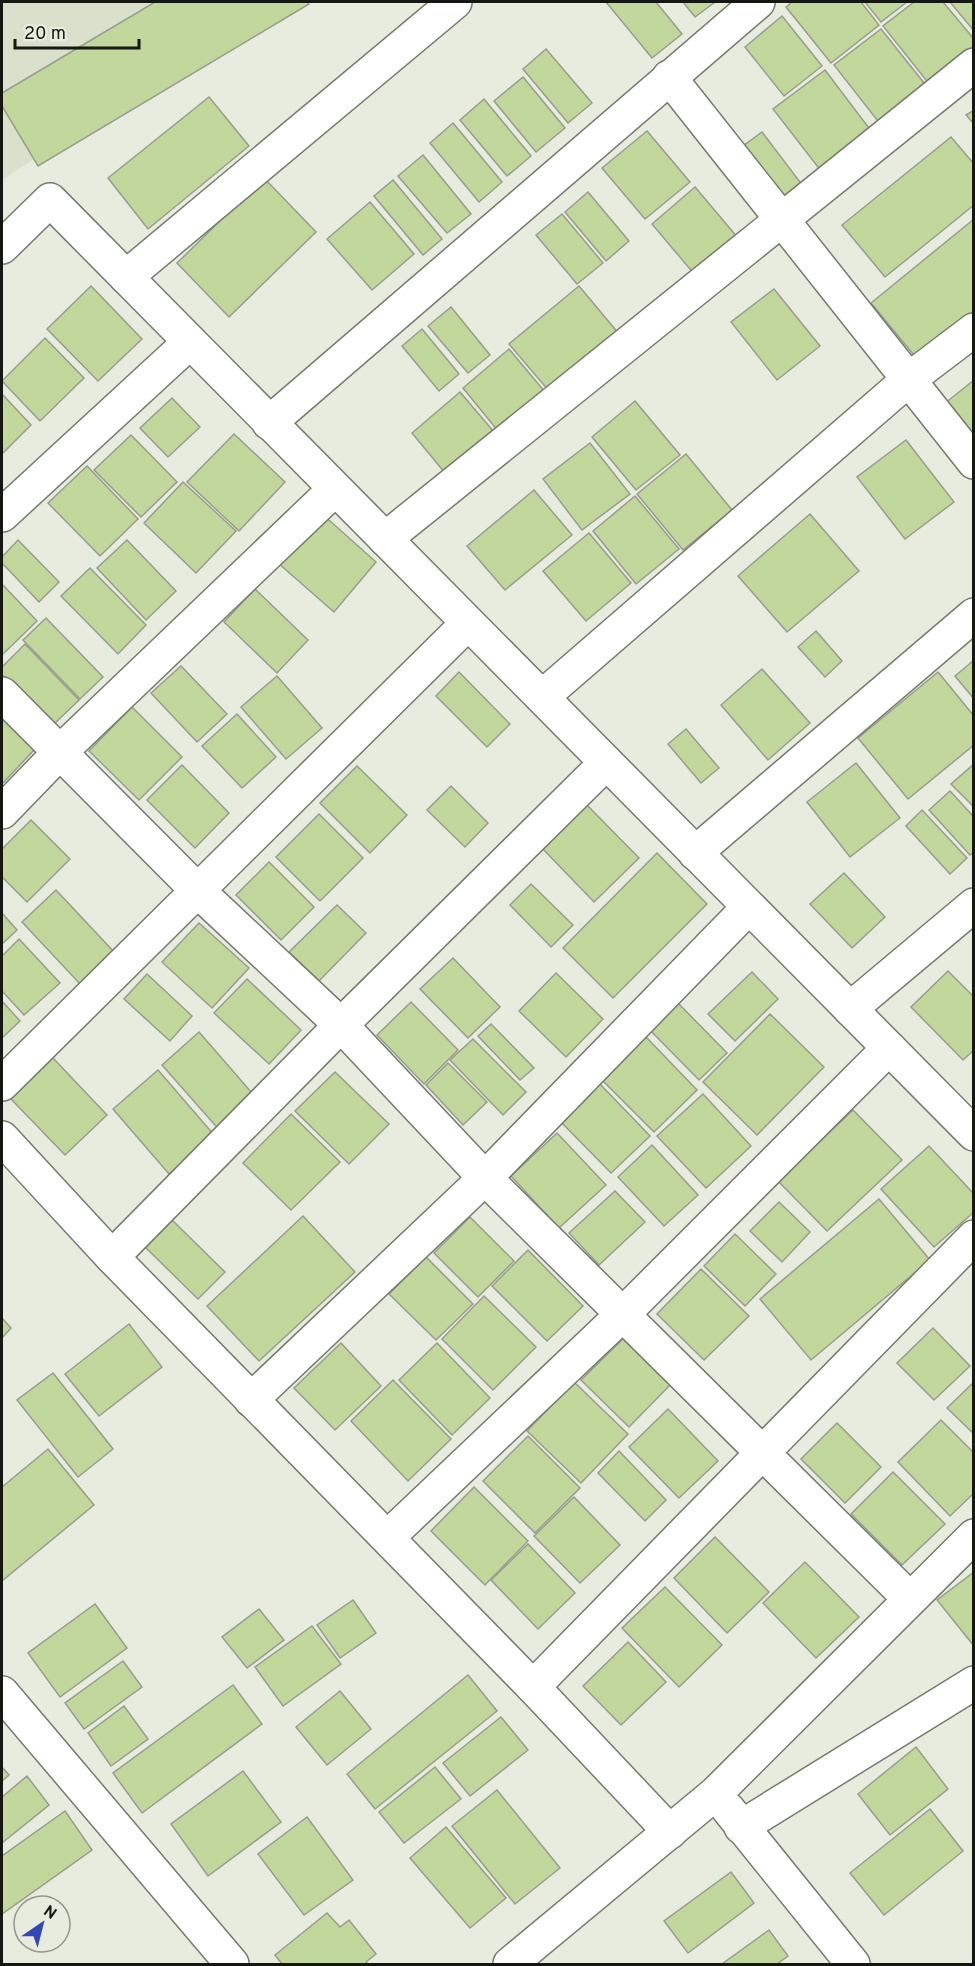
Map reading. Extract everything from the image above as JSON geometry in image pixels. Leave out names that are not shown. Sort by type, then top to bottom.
[{"type":"street","points":[[126,277],[454,2]]},
{"type":"street","points":[[269,423],[669,76],[758,2]]},
{"type":"street","points":[[385,539],[974,65]]},
{"type":"street","points":[[669,76],[974,462]]},
{"type":"street","points":[[2,247],[50,200],[974,1134]]},
{"type":"street","points":[[542,698],[908,380],[974,330]]},
{"type":"street","points":[[2,514],[190,342]]},
{"type":"street","points":[[2,812],[60,752],[335,489]]},
{"type":"street","points":[[695,853],[974,615]]},
{"type":"street","points":[[2,1084],[467,624]]},
{"type":"street","points":[[2,694],[197,890],[341,1025],[485,1178],[910,1599]]},
{"type":"street","points":[[112,1257],[341,1025],[606,763]]},
{"type":"street","points":[[850,1009],[974,905]]},
{"type":"street","points":[[251,1400],[485,1178],[749,907]]},
{"type":"street","points":[[388,1537],[622,1315],[889,1048]]},
{"type":"street","points":[[2,1138],[112,1257],[388,1537],[670,1832]]},
{"type":"street","points":[[533,1687],[974,1237]]},
{"type":"street","points":[[510,1965],[716,1793],[974,1536]]},
{"type":"street","points":[[741,1827],[974,1683]]},
{"type":"street","points":[[2,1693],[232,1965]]},
{"type":"street","points":[[716,1793],[853,1965]]},
{"type":"shaded area","points":[[2,2],[276,2],[2,180]]},
{"type":"building","points":[[155,2],[307,2],[309,4],[38,166],[2,106],[2,93]]},
{"type":"building","points":[[606,2],[656,2],[682,34],[652,58]]},
{"type":"building","points":[[683,2],[715,2],[695,17]]},
{"type":"building","points":[[792,2],[861,2],[879,25],[831,63],[786,7]]},
{"type":"building","points":[[865,2],[907,2],[881,22]]},
{"type":"building","points":[[914,2],[943,2],[974,39],[974,50],[930,85],[883,26]]},
{"type":"building","points":[[950,2],[974,2],[974,31]]},
{"type":"building","points":[[782,16],[822,66],[784,96],[745,47]]},
{"type":"building","points":[[881,29],[928,88],[881,125],[834,65]]},
{"type":"building","points":[[546,49],[592,103],[568,123],[523,69]]},
{"type":"building","points":[[825,70],[872,132],[821,171],[773,109]]},
{"type":"building","points":[[523,77],[565,128],[536,152],[494,101]]},
{"type":"building","points":[[209,97],[249,146],[148,229],[108,178]]},
{"type":"building","points":[[484,99],[531,156],[507,176],[460,120]]},
{"type":"building","points":[[974,110],[974,124],[966,115]]},
{"type":"building","points":[[453,123],[502,182],[479,202],[430,143]]},
{"type":"building","points":[[647,131],[690,182],[645,219],[602,168]]},
{"type":"building","points":[[762,132],[803,186],[780,202],[739,149]]},
{"type":"building","points":[[951,137],[974,164],[974,205],[885,277],[842,225]]},
{"type":"building","points":[[423,155],[471,214],[447,233],[398,176]]},
{"type":"building","points":[[264,178],[316,232],[229,317],[177,263]]},
{"type":"building","points":[[393,180],[442,239],[423,255],[374,196]]},
{"type":"building","points":[[695,187],[738,238],[695,275],[652,224]]},
{"type":"building","points":[[588,192],[629,241],[606,261],[565,212]]},
{"type":"building","points":[[370,202],[414,254],[372,290],[327,239]]},
{"type":"building","points":[[562,214],[603,263],[577,284],[536,235]]},
{"type":"building","points":[[974,219],[974,314],[918,360],[871,303]]},
{"type":"building","points":[[91,286],[142,339],[98,381],[47,329]]},
{"type":"building","points":[[579,286],[619,334],[549,391],[509,344]]},
{"type":"building","points":[[774,289],[820,346],[777,380],[731,322]]},
{"type":"building","points":[[451,307],[490,355],[468,373],[428,326]]},
{"type":"building","points":[[422,329],[459,374],[439,391],[402,346]]},
{"type":"building","points":[[45,338],[84,378],[40,421],[2,381]]},
{"type":"building","points":[[509,349],[545,392],[498,431],[463,388]]},
{"type":"building","points":[[974,380],[974,439],[944,404]]},
{"type":"building","points":[[460,392],[494,432],[445,473],[412,433]]},
{"type":"building","points":[[2,394],[31,425],[2,454]]},
{"type":"building","points":[[172,398],[200,427],[168,457],[140,428]]},
{"type":"building","points":[[635,401],[680,455],[636,490],[592,437]]},
{"type":"building","points":[[234,434],[285,482],[239,531],[187,482]]},
{"type":"building","points":[[131,435],[177,482],[141,517],[94,470]]},
{"type":"building","points":[[906,440],[954,502],[905,539],[857,477]]},
{"type":"building","points":[[590,443],[630,494],[582,530],[543,479]]},
{"type":"building","points":[[686,454],[732,510],[683,550],[637,494]]},
{"type":"building","points":[[87,466],[138,519],[100,556],[48,503]]},
{"type":"building","points":[[183,482],[236,531],[196,573],[144,523]]},
{"type":"building","points":[[534,490],[572,535],[505,590],[467,546]]},
{"type":"building","points":[[635,496],[679,549],[636,584],[593,531]]},
{"type":"building","points":[[321,513],[376,562],[334,612],[278,563]]},
{"type":"building","points":[[810,514],[859,571],[787,632],[738,576]]},
{"type":"building","points":[[589,533],[631,583],[586,621],[543,571]]},
{"type":"building","points":[[18,540],[59,582],[39,602],[2,563],[2,557]]},
{"type":"building","points":[[127,540],[176,591],[146,620],[97,568]]},
{"type":"building","points":[[90,568],[146,625],[118,654],[61,596]]},
{"type":"building","points":[[2,584],[37,621],[2,655]]},
{"type":"building","points":[[255,589],[308,640],[277,673],[224,622]]},
{"type":"building","points":[[46,618],[103,677],[80,699],[23,640]]},
{"type":"building","points":[[816,631],[842,661],[825,677],[798,647]]},
{"type":"building","points":[[25,644],[79,700],[52,726],[2,675],[2,667]]},
{"type":"building","points":[[974,660],[974,699],[955,676]]},
{"type":"building","points":[[181,666],[227,714],[197,742],[151,693]]},
{"type":"building","points":[[762,669],[810,723],[768,760],[721,705]]},
{"type":"building","points":[[459,672],[510,724],[487,747],[436,696]]},
{"type":"building","points":[[938,672],[974,716],[974,745],[908,799],[858,738]]},
{"type":"building","points":[[277,676],[322,728],[286,759],[241,707]]},
{"type":"building","points":[[132,707],[182,757],[139,800],[89,751]]},
{"type":"building","points":[[237,714],[276,757],[242,788],[202,746]]},
{"type":"building","points":[[2,719],[34,750],[2,784]]},
{"type":"building","points":[[686,729],[719,768],[701,783],[668,744]]},
{"type":"building","points":[[856,763],[900,818],[850,857],[807,802]]},
{"type":"building","points":[[974,764],[974,807],[951,784]]},
{"type":"building","points":[[182,765],[229,813],[195,848],[147,800]]},
{"type":"building","points":[[357,766],[407,815],[370,853],[320,803]]},
{"type":"building","points":[[451,786],[488,823],[465,847],[427,810]]},
{"type":"building","points":[[950,791],[974,817],[974,852],[970,855],[929,810]]},
{"type":"building","points":[[586,804],[639,858],[594,902],[541,847]]},
{"type":"building","points":[[922,810],[967,858],[950,874],[906,826]]},
{"type":"building","points":[[319,814],[363,858],[320,901],[276,857]]},
{"type":"building","points":[[31,820],[70,859],[27,902],[2,877],[2,849]]},
{"type":"building","points":[[657,853],[707,904],[613,998],[563,948]]},
{"type":"building","points":[[269,862],[314,907],[281,940],[236,895]]},
{"type":"building","points":[[844,873],[885,917],[852,948],[810,904]]},
{"type":"building","points":[[531,884],[573,925],[551,947],[510,905]]},
{"type":"building","points":[[56,890],[115,953],[81,985],[22,922]]},
{"type":"building","points":[[337,905],[366,933],[319,981],[289,952]]},
{"type":"building","points":[[2,913],[17,930],[2,944]]},
{"type":"building","points":[[199,923],[249,968],[212,1008],[162,962]]},
{"type":"building","points":[[19,939],[60,983],[24,1015],[2,991],[2,956]]},
{"type":"building","points":[[453,958],[500,1007],[468,1038],[420,989]]},
{"type":"building","points":[[948,971],[974,997],[974,1050],[963,1060],[911,1007]]},
{"type":"building","points":[[752,972],[778,999],[735,1041],[708,1014]]},
{"type":"building","points":[[556,973],[603,1019],[566,1057],[519,1011]]},
{"type":"building","points":[[147,974],[192,1016],[170,1041],[124,999]]},
{"type":"building","points":[[247,979],[301,1030],[269,1064],[214,1013]]},
{"type":"building","points":[[675,1000],[727,1053],[699,1080],[647,1027]]},
{"type":"building","points":[[2,1001],[20,1021],[2,1038]]},
{"type":"building","points":[[411,1002],[458,1050],[424,1084],[377,1035]]},
{"type":"building","points":[[770,1014],[824,1067],[757,1135],[703,1082]]},
{"type":"building","points":[[491,1024],[534,1068],[520,1080],[478,1036]]},
{"type":"building","points":[[199,1032],[259,1101],[222,1133],[162,1065]]},
{"type":"building","points":[[646,1037],[697,1090],[654,1132],[602,1080]]},
{"type":"building","points":[[473,1039],[526,1092],[503,1115],[450,1060]]},
{"type":"building","points":[[53,1058],[107,1115],[65,1155],[11,1099]]},
{"type":"building","points":[[448,1063],[487,1102],[463,1125],[426,1085]]},
{"type":"building","points":[[158,1070],[214,1135],[169,1174],[113,1109]]},
{"type":"building","points":[[335,1072],[389,1124],[349,1164],[295,1111]]},
{"type":"building","points":[[599,1083],[650,1136],[611,1173],[560,1121]]},
{"type":"building","points":[[703,1094],[751,1146],[706,1188],[657,1136]]},
{"type":"building","points":[[853,1110],[902,1160],[827,1231],[778,1181]]},
{"type":"building","points":[[291,1114],[340,1162],[291,1210],[243,1163]]},
{"type":"building","points":[[557,1133],[606,1185],[559,1228],[511,1176]]},
{"type":"building","points":[[652,1145],[698,1195],[664,1226],[618,1177]]},
{"type":"building","points":[[929,1146],[974,1194],[974,1212],[934,1247],[881,1189]]},
{"type":"building","points":[[615,1191],[645,1222],[599,1265],[569,1233]]},
{"type":"building","points":[[879,1199],[930,1260],[811,1360],[760,1299]]},
{"type":"building","points":[[779,1202],[810,1232],[782,1262],[750,1231]]},
{"type":"building","points":[[303,1216],[355,1272],[259,1361],[207,1306]]},
{"type":"building","points":[[470,1217],[514,1261],[478,1297],[434,1253]]},
{"type":"building","points":[[170,1218],[225,1272],[198,1299],[143,1245]]},
{"type":"building","points":[[735,1234],[776,1274],[745,1306],[704,1266]]},
{"type":"building","points":[[528,1250],[583,1306],[547,1341],[492,1286]]},
{"type":"building","points":[[426,1257],[473,1304],[436,1340],[389,1294]]},
{"type":"building","points":[[701,1269],[749,1316],[704,1360],[657,1314]]},
{"type":"building","points":[[484,1296],[536,1347],[493,1390],[442,1339]]},
{"type":"building","points":[[2,1318],[11,1328],[2,1338]]},
{"type":"building","points":[[129,1324],[162,1367],[99,1416],[65,1374]]},
{"type":"building","points":[[933,1328],[970,1366],[934,1400],[897,1363]]},
{"type":"building","points":[[624,1338],[671,1384],[629,1427],[581,1380]]},
{"type":"building","points":[[341,1343],[381,1386],[335,1430],[294,1388]]},
{"type":"building","points":[[437,1343],[490,1398],[452,1435],[399,1380]]},
{"type":"building","points":[[53,1373],[113,1449],[78,1477],[17,1400]]},
{"type":"building","points":[[393,1380],[451,1439],[408,1481],[351,1421]]},
{"type":"building","points":[[574,1382],[628,1434],[581,1483],[527,1431]]},
{"type":"building","points":[[974,1382],[974,1434],[947,1408]]},
{"type":"building","points":[[668,1409],[718,1461],[679,1498],[629,1447]]},
{"type":"building","points":[[941,1420],[974,1453],[974,1493],[950,1516],[898,1462]]},
{"type":"building","points":[[837,1423],[881,1467],[845,1503],[801,1459]]},
{"type":"building","points":[[528,1436],[580,1488],[535,1533],[483,1481]]},
{"type":"building","points":[[48,1449],[94,1505],[2,1581],[2,1487]]},
{"type":"building","points":[[619,1451],[666,1500],[645,1521],[598,1473]]},
{"type":"building","points":[[893,1472],[945,1524],[902,1565],[851,1514]]},
{"type":"building","points":[[474,1487],[528,1541],[485,1585],[431,1531]]},
{"type":"building","points":[[574,1497],[620,1545],[580,1583],[534,1536]]},
{"type":"building","points":[[715,1537],[769,1592],[727,1633],[674,1578]]},
{"type":"building","points":[[528,1544],[575,1593],[538,1629],[491,1580]]},
{"type":"building","points":[[805,1562],[859,1617],[816,1658],[763,1603]]},
{"type":"building","points":[[974,1572],[974,1646],[937,1600]]},
{"type":"building","points":[[665,1587],[722,1645],[679,1687],[622,1628]]},
{"type":"building","points":[[353,1600],[376,1633],[340,1658],[317,1625]]},
{"type":"building","points":[[95,1604],[127,1648],[60,1697],[28,1653]]},
{"type":"building","points":[[259,1609],[284,1640],[247,1668],[222,1637]]},
{"type":"building","points":[[312,1626],[341,1664],[283,1706],[255,1667]]},
{"type":"building","points":[[628,1642],[666,1682],[621,1725],[583,1686]]},
{"type":"building","points":[[123,1661],[142,1687],[84,1729],[65,1703]]},
{"type":"building","points":[[468,1675],[497,1711],[375,1809],[347,1774]]},
{"type":"building","points":[[233,1685],[262,1724],[142,1813],[113,1773]]},
{"type":"building","points":[[340,1691],[371,1729],[327,1765],[296,1727]]},
{"type":"building","points":[[124,1706],[148,1739],[111,1766],[88,1733]]},
{"type":"building","points":[[501,1717],[528,1750],[470,1796],[443,1763]]},
{"type":"building","points":[[916,1747],[948,1789],[890,1835],[858,1794]]},
{"type":"building","points":[[2,1767],[9,1775],[2,1781]]},
{"type":"building","points":[[435,1767],[461,1799],[404,1843],[379,1812]]},
{"type":"building","points":[[243,1771],[281,1822],[208,1876],[171,1824]]},
{"type":"building","points":[[27,1776],[49,1805],[2,1843],[2,1797]]},
{"type":"building","points":[[497,1790],[560,1868],[515,1904],[452,1826]]},
{"type":"building","points":[[930,1809],[963,1851],[884,1915],[850,1873]]},
{"type":"building","points":[[65,1811],[92,1850],[30,1894],[12,1894],[12,1907],[2,1914],[2,1856]]},
{"type":"building","points":[[307,1817],[353,1880],[304,1915],[258,1854]]},
{"type":"building","points":[[446,1827],[506,1898],[470,1928],[410,1858]]},
{"type":"building","points":[[731,1872],[754,1903],[688,1953],[664,1921]]},
{"type":"building","points":[[327,1913],[340,1927],[349,1920],[376,1954],[366,1962],[368,1964],[282,1964],[275,1955]]},
{"type":"building","points":[[769,1930],[788,1956],[777,1964],[722,1964]]}]
